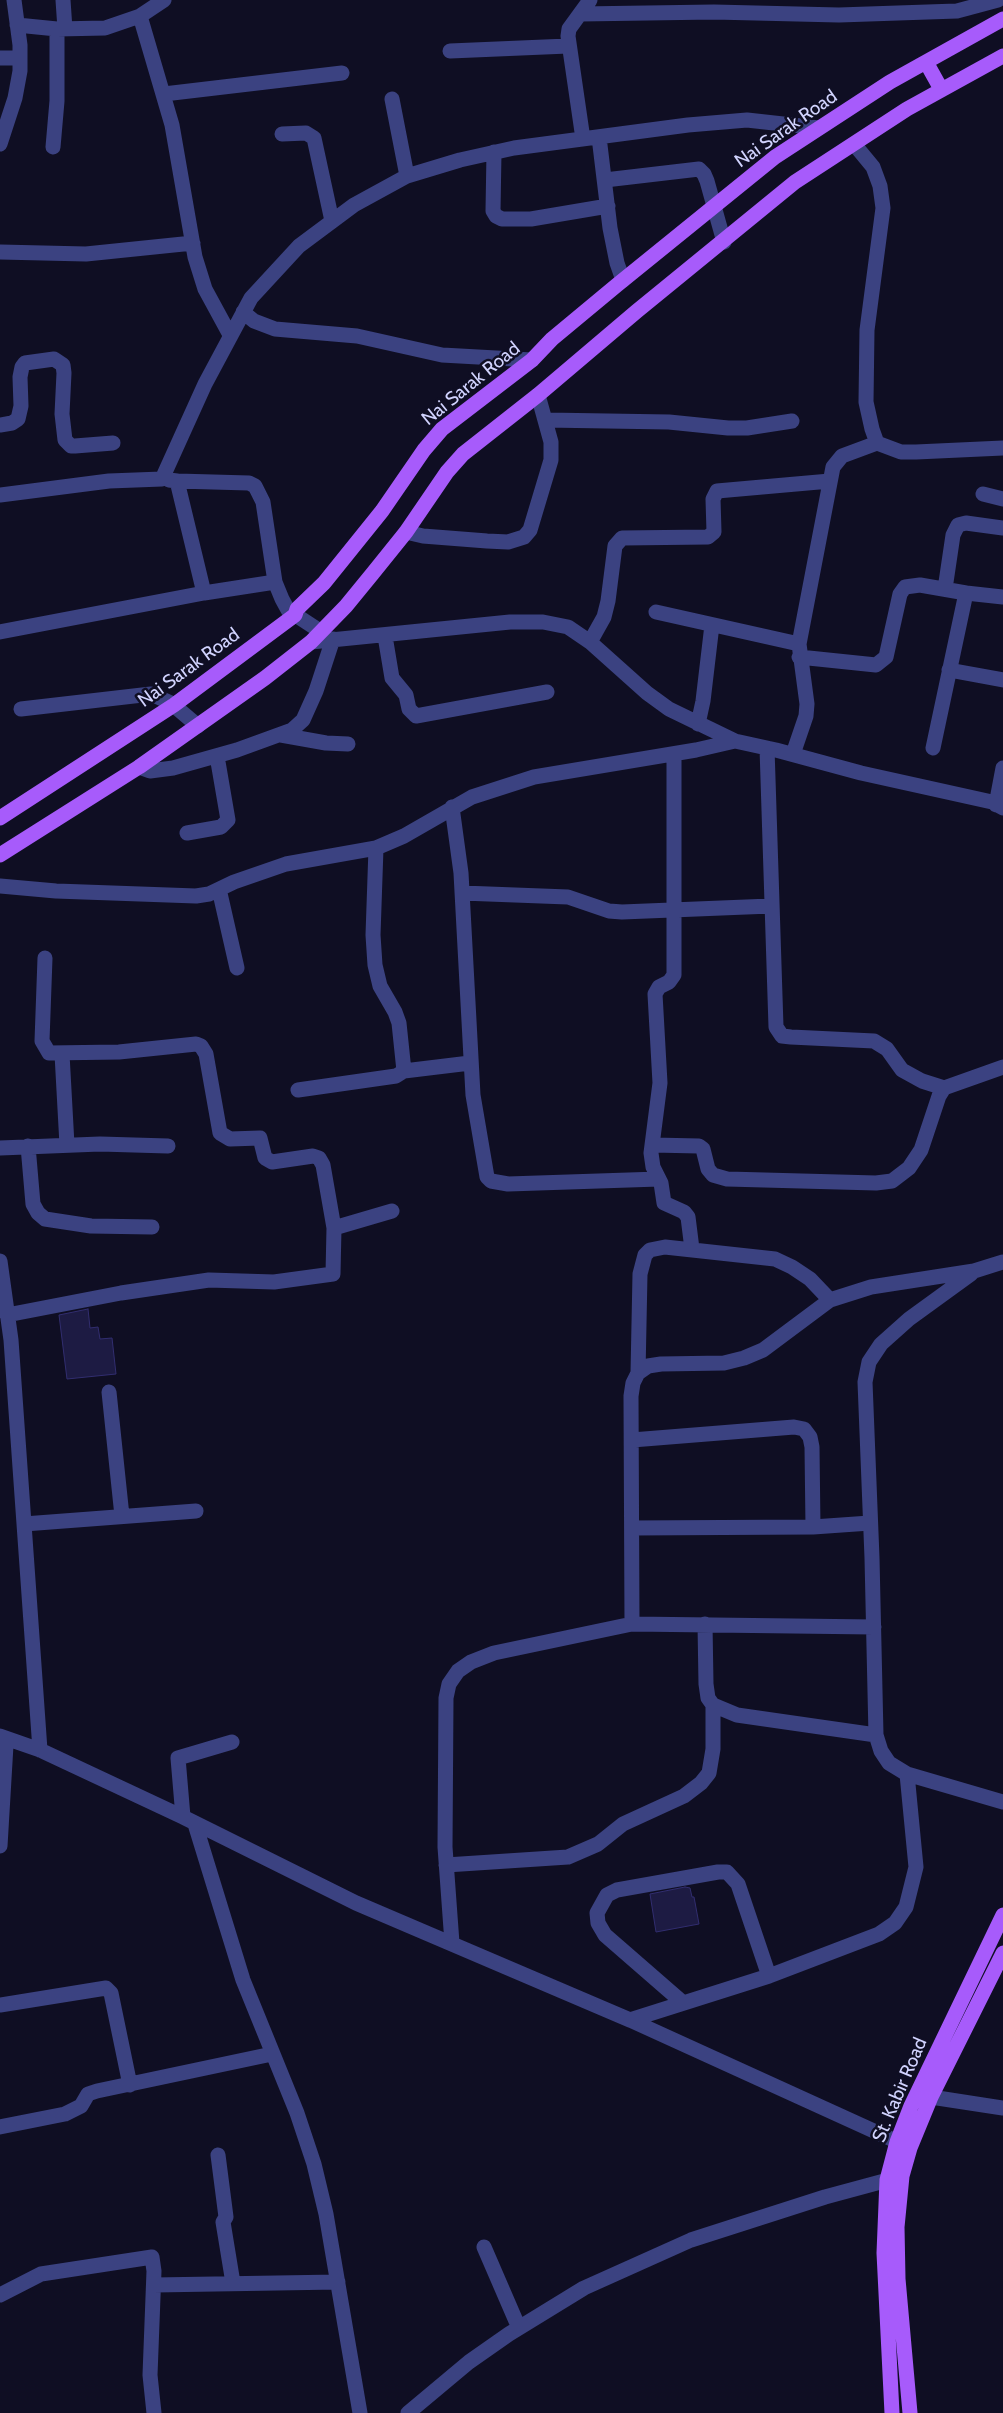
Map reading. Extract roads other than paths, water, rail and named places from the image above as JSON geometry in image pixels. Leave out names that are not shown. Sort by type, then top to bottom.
[{"type":"main road","name":"Nai Sarak Road","points":[[0,818],[174,705],[294,614],[324,583],[382,511],[424,450],[442,429],[532,360],[552,340],[623,280],[775,157],[890,82],[1003,19]]},
{"type":"main road","points":[[0,855],[139,767],[321,637],[406,532],[447,472],[463,454],[538,395],[637,310],[724,242],[795,182],[942,89],[1003,56]]},
{"type":"main road","points":[[926,62],[942,89]]},
{"type":"main road","name":"St. Kabir Road","points":[[892,2413],[884,2253],[894,2178],[911,2106],[1003,1915]]},
{"type":"main road","name":"St. Kabir Road","points":[[903,2145],[931,2097],[1003,1953]]},
{"type":"main road","name":"St. Kabir Road","points":[[894,2178],[898,2279],[910,2413]]},
{"type":"street","points":[[0,144],[7,100],[20,71],[14,0]]},
{"type":"street","points":[[53,146],[63,0]]},
{"type":"street","points":[[17,25],[61,29],[105,28],[140,16],[164,0]]},
{"type":"street","points":[[582,139],[568,46],[569,28],[590,0]]},
{"type":"street","points":[[580,14],[698,6],[839,15],[957,11],[998,0]]},
{"type":"street","points":[[140,16],[172,125],[193,243],[205,289],[230,335]]},
{"type":"street","points":[[450,51],[568,46]]},
{"type":"street","points":[[0,58],[20,58]]},
{"type":"street","points":[[164,94],[342,73]]},
{"type":"street","points":[[392,100],[406,176]]},
{"type":"street","points":[[204,593],[170,480],[205,384],[251,298],[299,246],[332,221],[354,205],[406,176],[494,152],[688,125],[747,120],[819,128]]},
{"type":"street","points":[[282,134],[306,133],[314,138],[332,221]]},
{"type":"street","points":[[599,137],[617,263],[623,280]]},
{"type":"street","points":[[854,144],[874,167],[880,186],[883,208],[867,330],[866,402],[872,429],[878,443],[889,449],[908,452],[1003,448]]},
{"type":"street","points":[[494,152],[493,211],[496,216],[502,219],[531,218],[608,206]]},
{"type":"street","points":[[605,180],[699,169],[708,181],[724,242]]},
{"type":"street","points":[[0,252],[86,254],[193,243]]},
{"type":"street","points":[[243,312],[254,321],[275,329],[357,336],[442,355],[532,360]]},
{"type":"street","points":[[0,425],[12,423],[18,419],[21,413],[22,367],[25,363],[33,360],[54,358],[63,365],[62,414],[65,440],[71,446],[113,443]]},
{"type":"street","points":[[406,532],[422,536],[508,542],[524,537],[530,530],[551,460],[551,442],[538,395]]},
{"type":"street","points":[[546,420],[670,422],[738,428],[792,421]]},
{"type":"street","points":[[793,754],[806,716],[807,704],[799,651],[833,467],[842,456],[878,443]]},
{"type":"street","points":[[0,495],[109,480],[249,483],[255,486],[263,502],[275,582],[288,610],[321,637],[385,636],[510,622],[543,622],[568,627],[590,642],[647,693],[698,724],[735,741],[793,754],[861,773],[946,791],[1000,806],[1002,775]]},
{"type":"street","points":[[590,642],[604,617],[608,601],[615,546],[622,538],[708,536],[714,532],[713,499],[716,491],[830,481]]},
{"type":"street","points":[[983,494],[1003,499]]},
{"type":"street","points":[[945,589],[953,535],[958,525],[966,523],[1003,528]]},
{"type":"street","points":[[0,632],[204,593],[275,582]]},
{"type":"street","points":[[656,612],[712,625],[799,651],[876,664],[886,657],[900,594],[905,587],[920,584],[966,593],[1003,597]]},
{"type":"street","points":[[933,748],[966,593]]},
{"type":"street","points":[[698,724],[703,701],[712,625]]},
{"type":"street","points":[[385,636],[392,678],[406,695],[409,709],[416,716],[548,692]]},
{"type":"street","points":[[139,767],[150,771],[173,768],[217,756],[292,730],[303,720],[316,691],[321,637]]},
{"type":"street","points":[[949,670],[1003,680]]},
{"type":"street","points":[[21,710],[138,694],[162,697],[198,726]]},
{"type":"street","points":[[281,735],[326,743],[348,744]]},
{"type":"street","points":[[0,886],[56,891],[196,896],[209,894],[286,864],[376,848],[404,836],[472,796],[534,776],[674,754],[735,741]]},
{"type":"street","points":[[767,748],[774,1017],[776,1027],[782,1036],[874,1041],[887,1049],[902,1070],[922,1081],[944,1088],[1003,1067]]},
{"type":"street","points":[[674,754],[674,975],[669,982],[659,986],[656,994],[660,1083],[652,1160],[666,1206],[684,1212],[688,1218],[692,1249]]},
{"type":"street","points":[[187,833],[221,827],[228,820],[217,756]]},
{"type":"street","points":[[452,807],[462,892],[470,1063],[485,1171],[492,1182],[508,1184],[659,1179]]},
{"type":"street","points":[[376,848],[373,935],[375,964],[380,986],[399,1023],[404,1071]]},
{"type":"street","points":[[219,889],[237,968]]},
{"type":"street","points":[[462,892],[568,896],[609,911],[622,912],[771,906]]},
{"type":"street","points":[[7,1315],[121,1292],[209,1280],[274,1282],[333,1274],[334,1228],[323,1166],[319,1158],[314,1156],[272,1162],[265,1158],[260,1138],[230,1139],[220,1133],[206,1054],[201,1046],[196,1044],[119,1052],[49,1053],[42,1041],[46,958]]},
{"type":"street","points":[[62,1054],[67,1145]]},
{"type":"street","points":[[298,1090],[396,1076],[404,1071],[470,1063]]},
{"type":"street","points":[[653,1144],[699,1146],[703,1149],[708,1169],[719,1178],[727,1180],[876,1183],[892,1181],[910,1168],[921,1150],[939,1096],[944,1088]]},
{"type":"street","points":[[0,1148],[67,1145],[168,1146]]},
{"type":"street","points":[[28,1146],[33,1204],[45,1220],[92,1226],[152,1227]]},
{"type":"street","points":[[334,1228],[392,1211]]},
{"type":"street","points":[[638,1373],[640,1274],[645,1255],[650,1250],[656,1248],[692,1249],[775,1259],[810,1279],[830,1300]]},
{"type":"street","points":[[0,1261],[7,1315],[5,1338],[24,1524],[40,1750]]},
{"type":"street","points":[[632,1624],[631,1396],[633,1382],[638,1373],[648,1366],[724,1362],[764,1350],[830,1300],[871,1287],[974,1271],[1003,1262]]},
{"type":"street","points":[[974,1271],[909,1318],[881,1344],[870,1362],[865,1389],[876,1735],[881,1751],[889,1763],[906,1774],[1003,1802]]},
{"type":"street","points":[[109,1392],[122,1516]]},
{"type":"street","points":[[632,1440],[794,1427],[804,1429],[810,1437],[812,1447],[813,1527]]},
{"type":"street","points":[[24,1524],[196,1511]]},
{"type":"street","points":[[632,1528],[813,1527],[870,1524]]},
{"type":"street","points":[[452,1943],[446,1865],[446,1698],[449,1684],[458,1671],[471,1662],[494,1653],[632,1624],[874,1627]]},
{"type":"street","points":[[705,1624],[706,1684],[708,1698],[713,1705],[746,1717],[876,1735]]},
{"type":"street","points":[[446,1865],[568,1857],[598,1844],[622,1824],[684,1796],[701,1783],[708,1773],[713,1749],[713,1705]]},
{"type":"street","points":[[232,1742],[178,1758],[189,1820],[234,1956],[297,2114],[314,2164],[326,2214],[360,2413]]},
{"type":"street","points":[[0,1846],[6,1743],[40,1750],[189,1820],[356,1903],[630,2020],[903,2145]]},
{"type":"street","points":[[630,2020],[769,1976],[879,1934],[896,1924],[906,1907],[916,1867],[906,1774]]},
{"type":"street","points":[[682,2002],[605,1935],[598,1923],[597,1913],[607,1895],[617,1890],[727,1872],[738,1884],[769,1976]]},
{"type":"street","points":[[0,2005],[106,1988],[111,1993],[130,2085]]},
{"type":"street","points":[[0,2127],[65,2114],[81,2106],[88,2094],[272,2054]]},
{"type":"street","points":[[931,2097],[1003,2108]]},
{"type":"street","points":[[218,2155],[226,2217],[223,2222],[233,2283]]},
{"type":"street","points":[[408,2413],[469,2362],[519,2328],[584,2288],[691,2240],[824,2197],[894,2178]]},
{"type":"street","points":[[484,2246],[519,2328]]},
{"type":"street","points":[[0,2295],[41,2274],[152,2257],[154,2285],[150,2375],[154,2413]]},
{"type":"street","points":[[154,2285],[338,2282]]}]
